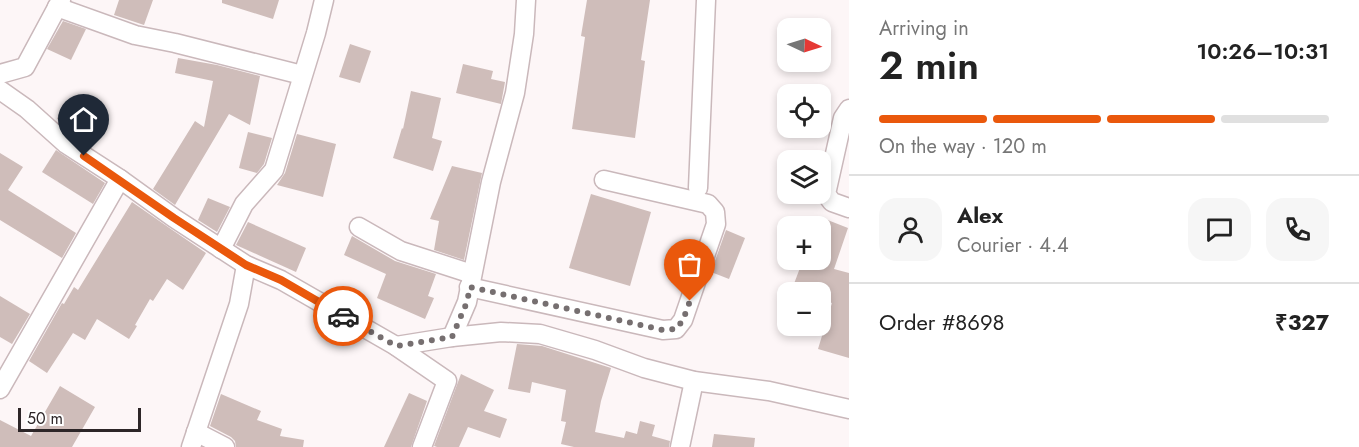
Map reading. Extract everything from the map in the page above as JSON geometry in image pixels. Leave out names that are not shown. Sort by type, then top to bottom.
[{"type":"street","points":[[221,249],[244,204],[274,170],[324,0]]},
{"type":"street","points":[[452,337],[467,302],[491,182],[515,93],[524,34],[526,0]]},
{"type":"street","points":[[698,188],[706,0]]},
{"type":"street","points":[[0,74],[25,67],[59,4],[135,35],[303,75]]},
{"type":"street","points":[[0,90],[66,144],[221,249],[246,265],[281,280],[396,346],[447,381],[422,447]]},
{"type":"street","points":[[849,109],[843,118],[826,194],[832,202],[849,208]]},
{"type":"street","points":[[0,389],[120,180]]},
{"type":"street","points":[[360,227],[400,251],[471,281],[663,330],[676,329],[683,320],[716,224],[715,213],[708,204],[604,180]]},
{"type":"street","points":[[225,447],[193,440],[239,304],[246,265]]},
{"type":"street","points":[[396,346],[501,332],[540,334],[595,350],[644,368],[694,381],[769,391],[849,410]]},
{"type":"street","points":[[680,447],[694,381]]},
{"type":"building","points":[[119,0],[153,0],[144,25],[114,15]]},
{"type":"building","points":[[222,0],[279,0],[273,19],[222,3]]},
{"type":"building","points":[[587,0],[650,0],[641,60],[645,61],[635,138],[572,129],[585,37],[581,36]]},
{"type":"building","points":[[63,21],[86,29],[71,60],[47,49]]},
{"type":"building","points":[[350,44],[371,51],[360,83],[339,77]]},
{"type":"building","points":[[178,58],[260,76],[250,125],[229,114],[175,205],[153,189],[195,121],[204,127],[213,81],[175,73]]},
{"type":"building","points":[[463,64],[493,71],[491,79],[505,82],[501,104],[456,93]]},
{"type":"building","points":[[411,91],[441,98],[432,138],[442,141],[433,171],[393,158],[403,129]]},
{"type":"building","points":[[62,107],[103,123],[98,135],[57,119]]},
{"type":"building","points":[[248,132],[272,138],[264,164],[257,173],[239,168]]},
{"type":"building","points":[[297,134],[336,144],[323,197],[277,185],[285,173]]},
{"type":"building","points":[[56,150],[105,183],[93,204],[42,172]]},
{"type":"building","points":[[0,153],[23,167],[8,190],[76,233],[62,258],[0,220]]},
{"type":"building","points":[[452,166],[482,173],[464,260],[434,250],[439,221],[430,219]]},
{"type":"building","points":[[591,194],[651,212],[630,286],[569,268]]},
{"type":"building","points":[[208,198],[230,207],[217,232],[198,220]]},
{"type":"building","points":[[132,202],[206,253],[183,290],[167,279],[153,301],[150,299],[129,339],[97,319],[85,340],[73,333],[47,373],[29,361],[62,303],[64,304],[74,287],[78,290]]},
{"type":"building","points":[[831,221],[848,228],[834,269],[849,273],[849,358],[818,349],[822,336],[831,336],[831,282],[795,282],[799,270],[831,270]]},
{"type":"building","points":[[248,222],[306,248],[296,272],[236,245]]},
{"type":"building","points":[[726,230],[745,238],[729,279],[711,272]]},
{"type":"building","points":[[352,236],[395,261],[436,274],[428,296],[434,298],[425,319],[377,298],[386,274],[344,255]]},
{"type":"building","points":[[0,296],[30,314],[12,344],[0,337]]},
{"type":"building","points":[[517,344],[542,346],[611,368],[595,432],[624,438],[626,431],[637,434],[640,421],[655,425],[652,436],[670,441],[669,447],[574,447],[561,444],[566,422],[561,421],[566,390],[532,382],[530,393],[508,389]]},
{"type":"building","points":[[461,374],[494,390],[484,411],[507,419],[500,438],[468,427],[459,447],[434,446]]},
{"type":"building","points":[[60,386],[95,407],[72,447],[0,447],[0,420],[31,436]]},
{"type":"building","points":[[409,393],[427,401],[411,447],[384,447]]},
{"type":"building","points":[[221,394],[261,411],[257,420],[282,429],[280,436],[304,440],[303,447],[236,447],[231,437],[210,426]]},
{"type":"building","points":[[714,434],[755,438],[754,447],[712,447]]},
{"type":"way so far","points":[[343,316],[396,346],[452,337],[467,302],[470,287],[663,330],[676,329],[683,320],[690,301]]},
{"type":"route","points":[[84,156],[246,265],[281,280],[343,316]]}]
